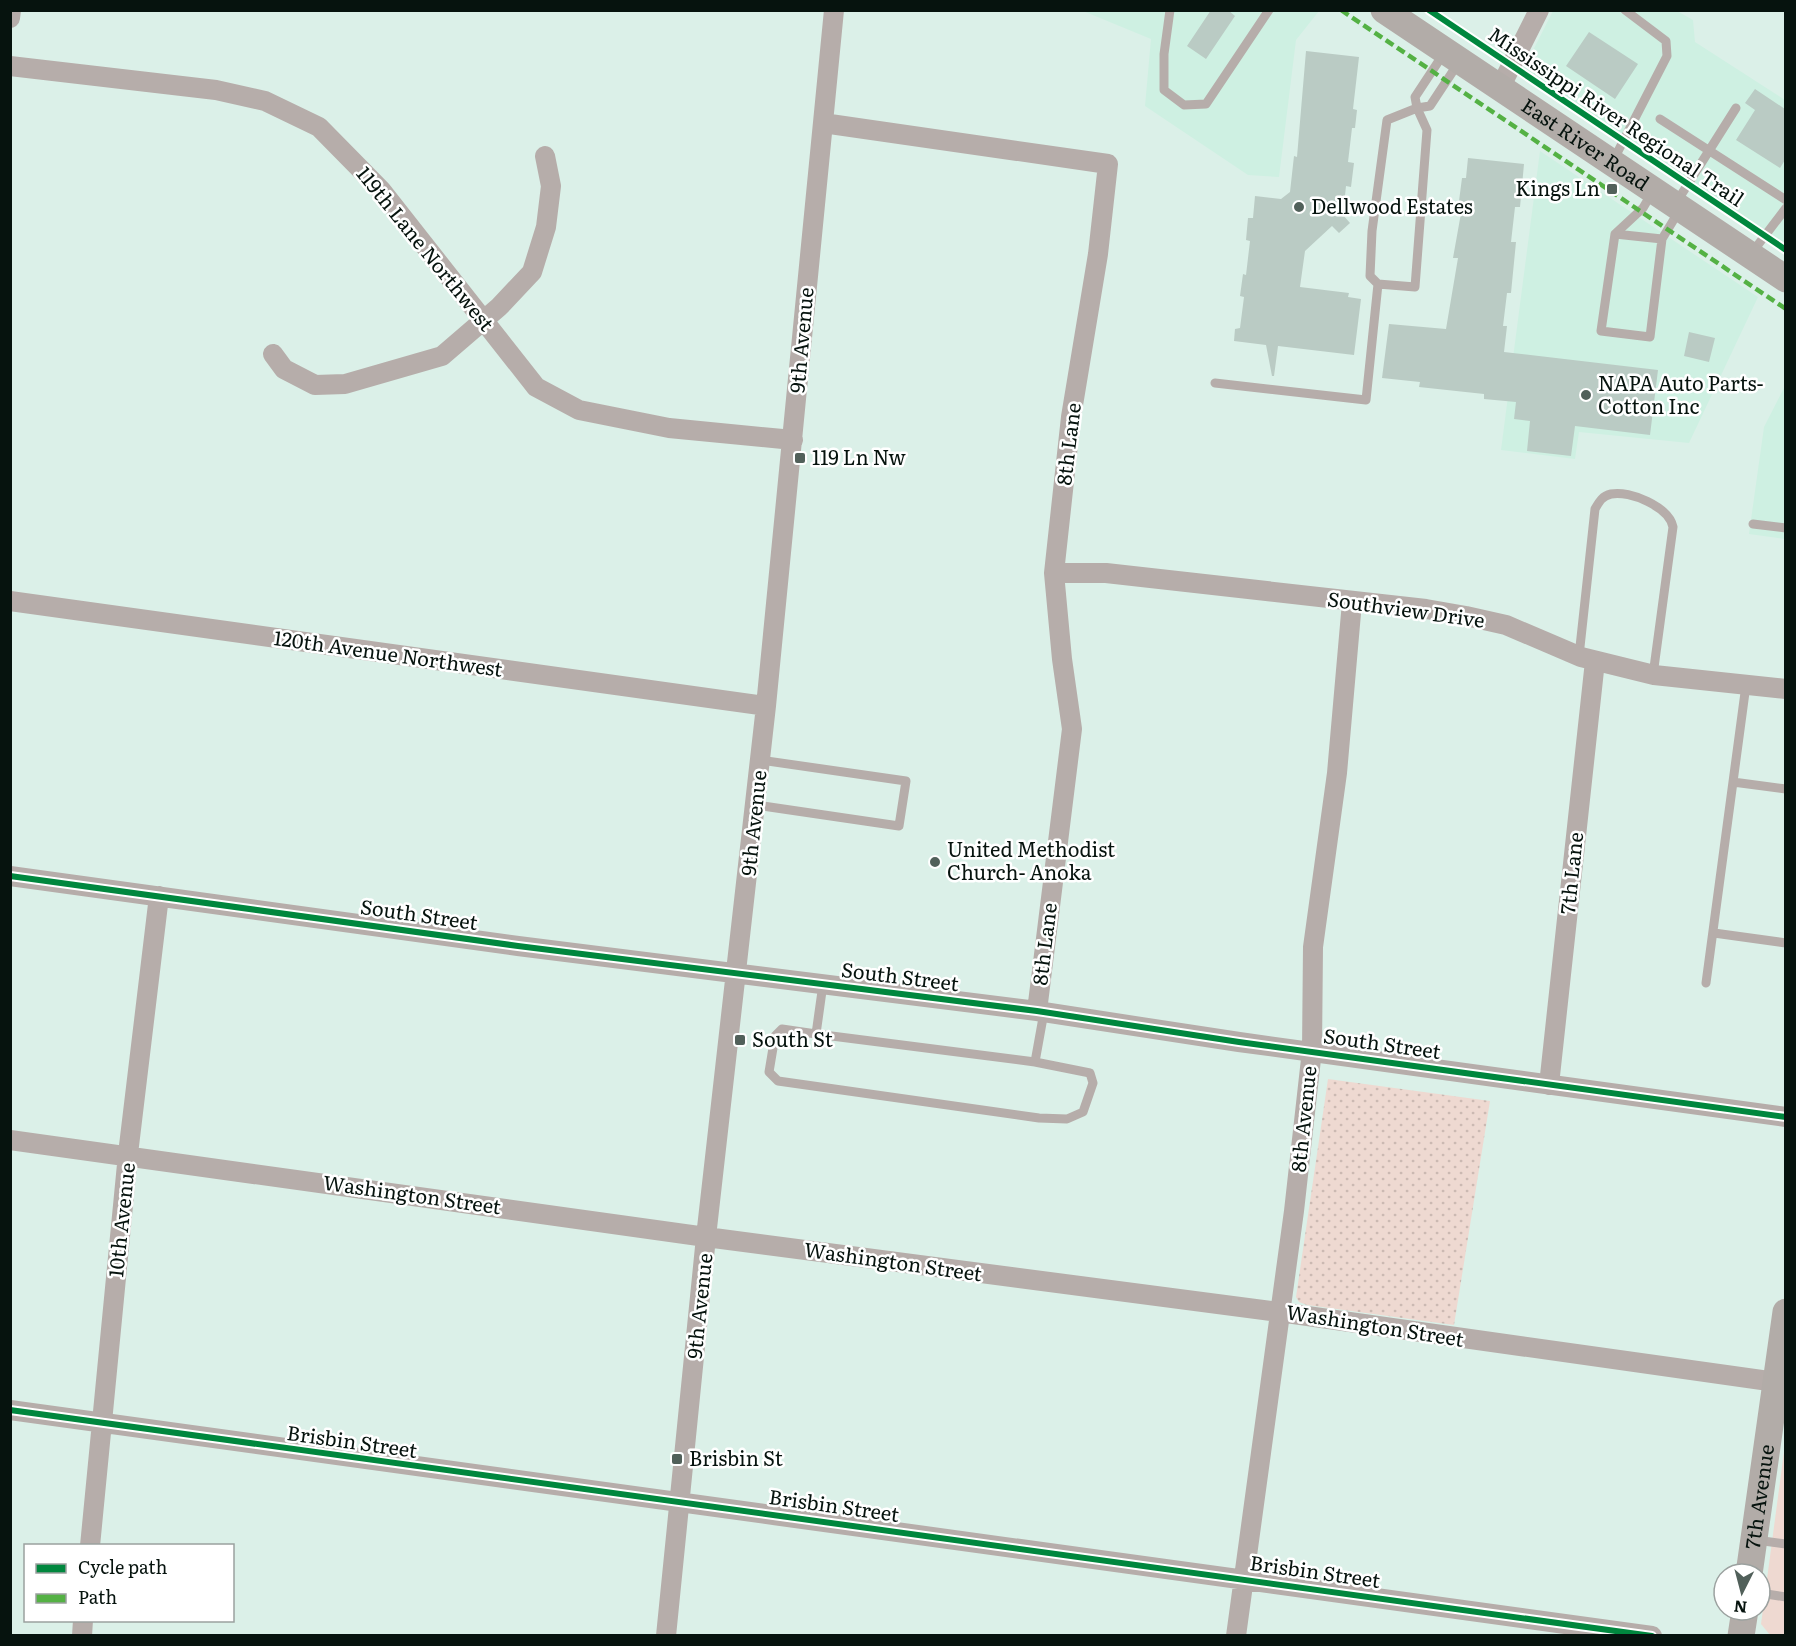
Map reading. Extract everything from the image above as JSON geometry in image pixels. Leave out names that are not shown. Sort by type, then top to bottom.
[{"type":"main road","name":"East River Road","points":[[1385,11],[1784,277]]},
{"type":"main road","name":"7th Avenue","points":[[1751,1562],[1785,1312]]},
{"type":"street","points":[[10,18],[11,10]]},
{"type":"street","name":"9th Avenue","points":[[666,1635],[706,1237],[756,805],[834,10]]},
{"type":"street","points":[[1500,88],[1539,10]]},
{"type":"street","name":"119th Lane Northwest","points":[[10,66],[216,90],[265,101],[320,128],[381,190],[536,387],[579,410],[669,428],[793,440]]},
{"type":"street","name":"8th Lane","points":[[823,123],[1108,164],[1098,254],[1071,417],[1054,573],[1062,659],[1072,729],[1040,1012]]},
{"type":"street","points":[[273,354],[284,369],[315,385],[345,384],[442,356],[532,272],[546,227],[551,186],[545,156]]},
{"type":"street","name":"Southview Drive","points":[[1054,573],[1106,573],[1426,609],[1496,623],[1587,658],[1653,675],[1785,689]]},
{"type":"street","name":"120th Avenue Northwest","points":[[10,601],[766,706]]},
{"type":"street","name":"8th Avenue","points":[[1236,1635],[1312,1050],[1313,947],[1337,773],[1352,602]]},
{"type":"street","name":"7th Lane","points":[[1549,1085],[1587,658]]},
{"type":"street","name":"South Street","points":[[10,876],[1040,1012],[1785,1118]]},
{"type":"street","name":"10th Avenue","points":[[90,1544],[128,1154],[159,896]]},
{"type":"street","name":"Washington Street","points":[[10,1140],[128,1154],[706,1237],[1279,1312],[1776,1382]]},
{"type":"street","name":"Brisbin Street","points":[[10,1410],[1652,1635]]},
{"type":"lane","points":[[1170,10],[1164,54],[1164,90],[1184,105],[1206,104],[1269,10]]},
{"type":"lane","points":[[1612,163],[1667,56],[1666,42],[1625,10]]},
{"type":"lane","points":[[1453,56],[1415,97],[1417,108],[1427,130],[1415,287],[1378,284],[1370,276],[1372,231],[1387,120],[1417,108],[1430,106],[1453,56]]},
{"type":"lane","points":[[1669,202],[1643,208],[1615,234],[1601,331],[1650,337],[1669,202],[1709,151],[1736,108]]},
{"type":"lane","points":[[1660,119],[1785,200]]},
{"type":"lane","points":[[1750,256],[1785,208]]},
{"type":"lane","points":[[1615,234],[1662,239]]},
{"type":"lane","points":[[1215,383],[1365,400],[1378,284]]},
{"type":"lane","points":[[1587,658],[1595,509],[1601,499],[1609,494],[1621,493],[1658,506],[1672,519],[1672,536],[1653,675]]},
{"type":"lane","points":[[1753,524],[1785,528]]},
{"type":"lane","points":[[1706,983],[1746,685]]},
{"type":"lane","points":[[756,805],[899,826],[906,781],[760,760]]},
{"type":"lane","points":[[1733,782],[1785,789]]},
{"type":"lane","points":[[1714,933],[1785,943]]},
{"type":"lane","points":[[816,1034],[823,984]]},
{"type":"lane","points":[[1035,1062],[1040,1012]]},
{"type":"lane","points":[[782,1029],[1035,1062],[1090,1073],[1093,1083],[1083,1112],[1067,1119],[1039,1118],[778,1081],[769,1072],[775,1036],[782,1029]]},
{"type":"lane","points":[[1754,1540],[1785,1544]]},
{"type":"shaded area","points":[[1083,11],[1319,11],[1296,40],[1279,177],[1248,175],[1145,106],[1151,39]]},
{"type":"shaded area","points":[[1553,11],[1677,11],[1693,20],[1695,42],[1785,100],[1785,244],[1523,70]]},
{"type":"shaded area","points":[[1540,151],[1758,297],[1689,443],[1579,432],[1575,459],[1501,450]]},
{"type":"shaded area","points":[[1785,386],[1785,539],[1749,534],[1764,427]]},
{"type":"shaded area","points":[[1328,1079],[1490,1101],[1454,1325],[1307,1305],[1299,1302],[1296,1297]]},
{"type":"shaded area","points":[[1785,1444],[1785,1635],[1770,1635],[1761,1624],[1761,1622],[1772,1622],[1772,1562],[1769,1562]]},
{"type":"building","points":[[1211,10],[1228,10],[1235,16],[1206,59],[1187,46]]},
{"type":"building","points":[[1589,32],[1638,64],[1615,99],[1566,66]]},
{"type":"building","name":"Dellwood Estates","points":[[1306,51],[1359,57],[1353,109],[1357,110],[1355,128],[1352,128],[1348,162],[1354,163],[1351,187],[1346,186],[1343,215],[1350,223],[1339,233],[1332,226],[1305,251],[1300,287],[1349,293],[1348,297],[1361,299],[1354,355],[1278,346],[1274,376],[1272,376],[1266,345],[1234,341],[1235,329],[1240,328],[1244,297],[1240,296],[1243,274],[1246,275],[1250,241],[1246,240],[1248,218],[1253,218],[1255,196],[1281,199],[1290,192],[1294,156],[1297,157]]},
{"type":"building","points":[[1755,89],[1785,109],[1785,160],[1780,168],[1736,140],[1755,110],[1745,103]]},
{"type":"building","points":[[1468,158],[1524,164],[1520,207],[1515,207],[1511,242],[1516,242],[1511,293],[1507,293],[1503,326],[1507,326],[1504,352],[1658,370],[1650,435],[1575,426],[1571,456],[1527,451],[1530,421],[1514,419],[1516,402],[1484,399],[1484,394],[1419,387],[1420,382],[1382,378],[1389,324],[1446,329],[1458,258],[1453,258],[1463,202],[1459,201],[1462,178],[1466,178]]},
{"type":"building","points":[[1689,332],[1715,338],[1709,362],[1684,356]]},
{"type":"marked path","points":[[1341,10],[1786,309]]},
{"type":"cycle path","name":"Mississippi River Regional Trail","points":[[1429,10],[1786,250]]},
{"type":"cycle path","points":[[10,876],[518,946],[1037,1011],[1239,1042],[1786,1117]]},
{"type":"cycle path","points":[[10,1410],[1652,1636]]},
{"type":"place","name":"Kings Ln","points":[[1612,189]]},
{"type":"place","name":"Dellwood Estates","points":[[1299,207]]},
{"type":"place","name":"NAPA Auto Parts- Cotton Inc","points":[[1586,395]]},
{"type":"place","name":"119 Ln Nw","points":[[800,458]]},
{"type":"place","name":"United Methodist Church- Anoka","points":[[935,862]]},
{"type":"place","name":"South St","points":[[740,1040]]},
{"type":"place","name":"Brisbin St","points":[[677,1459]]}]
